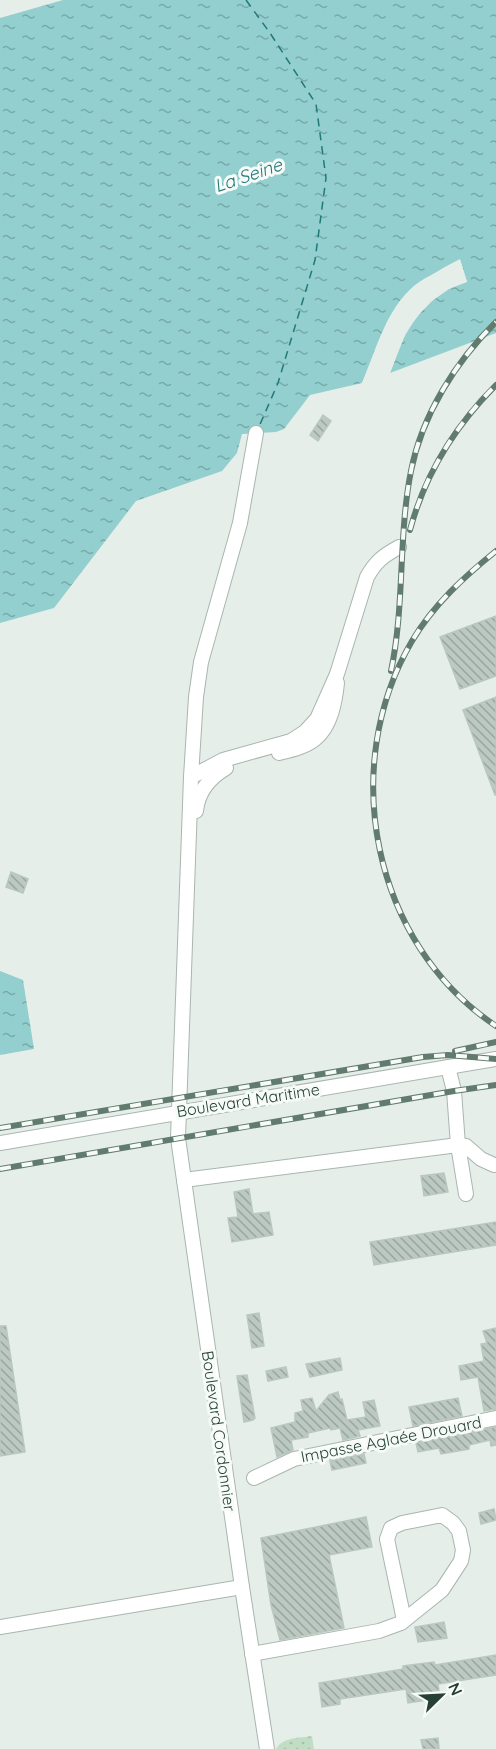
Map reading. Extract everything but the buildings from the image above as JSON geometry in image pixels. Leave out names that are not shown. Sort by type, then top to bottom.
[{"type":"street","points":[[188,848],[196,697],[201,662],[240,523],[256,433]]},
{"type":"street","points":[[191,777],[223,760],[291,741],[305,732],[317,719],[338,674],[367,577],[375,564],[399,547]]},
{"type":"street","points":[[188,848],[194,828],[196,803],[212,776],[225,768],[297,748],[315,739],[326,725],[334,705],[338,674]]},
{"type":"street","name":"Boulevard Cordonnier","points":[[188,848],[178,1138],[267,1749]]},
{"type":"street","name":"Boulevard Maritime","points":[[0,1143],[496,1059]]},
{"type":"street","points":[[448,1067],[454,1091],[458,1145],[466,1194]]},
{"type":"street","points":[[184,1180],[458,1145],[466,1146],[481,1159],[494,1165]]},
{"type":"street","name":"Impasse Aglaée Drouard","points":[[254,1478],[294,1459],[496,1418]]},
{"type":"street","points":[[252,1654],[379,1631],[404,1620],[442,1590],[461,1561],[463,1550],[459,1531],[442,1515],[402,1523],[391,1528],[387,1539],[404,1620]]},
{"type":"street","points":[[0,1626],[242,1587]]},
{"type":"green space","points":[[312,1736],[314,1749],[276,1749],[287,1740]]},
{"type":"water","name":"La Seine","points":[[63,0],[496,0],[496,333],[390,373],[403,339],[414,321],[441,293],[467,282],[460,260],[426,278],[415,285],[396,306],[362,383],[310,395],[284,429],[276,432],[242,434],[237,453],[222,471],[136,501],[54,608],[0,623],[0,18]]},
{"type":"water","points":[[0,971],[23,980],[34,1049],[0,1055]]},
{"type":"pier","points":[[460,259],[467,282],[449,289],[420,313],[407,330],[390,373],[387,374],[405,329],[418,311],[447,286],[464,280],[458,264],[417,288],[402,303],[390,323],[366,381],[362,383],[387,322],[400,301],[416,285]]},
{"type":"ferry route","points":[[246,0],[316,104],[326,178],[315,260],[278,383],[258,429]]},
{"type":"railway","points":[[391,671],[398,621],[404,520],[416,450],[432,410],[454,372],[481,337],[496,322]]},
{"type":"railway","points":[[410,530],[424,489],[443,452],[467,417],[496,385]]},
{"type":"railway","points":[[496,551],[450,592],[412,641],[389,690],[376,743],[373,796],[380,850],[395,901],[420,949],[454,991],[496,1026]]},
{"type":"railway","points":[[455,1051],[496,1042]]},
{"type":"railway","points":[[0,1128],[423,1057],[448,1055],[496,1059]]},
{"type":"railway","points":[[0,1169],[496,1085]]}]
